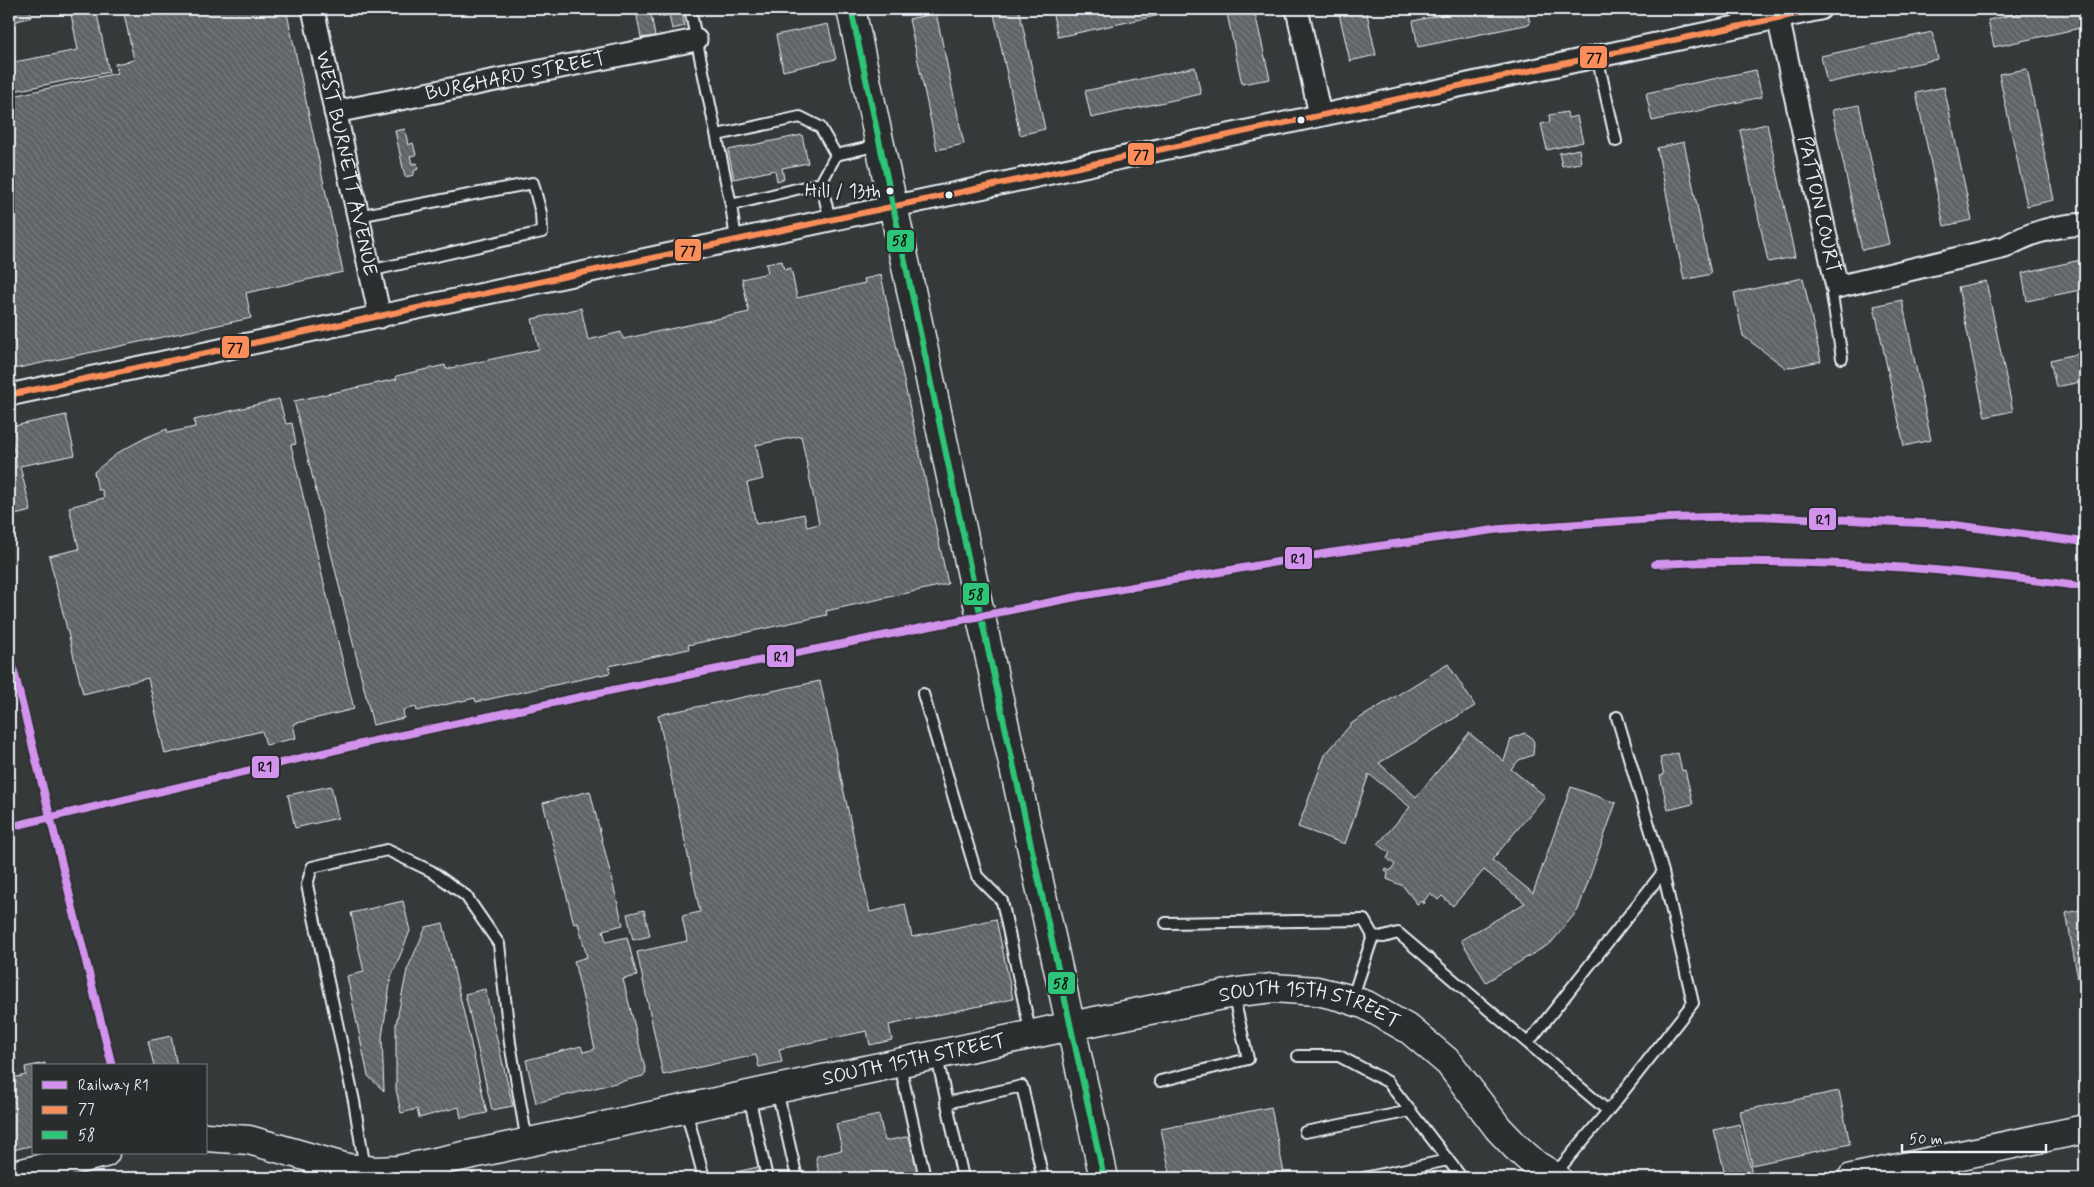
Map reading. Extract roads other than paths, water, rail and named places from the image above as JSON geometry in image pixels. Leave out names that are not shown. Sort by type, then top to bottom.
[{"type":"street","name":"WEST BURNETT AVENUE","points":[[313,9],[380,317]]},
{"type":"street","points":[[851,9],[1104,1178]]},
{"type":"street","points":[[1297,9],[1320,115]]},
{"type":"street","points":[[9,395],[1597,56],[1741,17],[1778,17],[1815,9]]},
{"type":"street","name":"PATTON COURT","points":[[1778,17],[1837,287],[2005,247],[2023,236],[2085,224]]},
{"type":"street","name":"BURGHARD STREET","points":[[335,112],[696,40]]},
{"type":"street","name":"SOUTH 15TH STREET","points":[[208,1137],[249,1140],[347,1168],[398,1170],[1071,1026],[1233,993],[1282,989],[1317,991],[1352,1000],[1388,1016],[1430,1046],[1462,1078],[1498,1128],[1547,1175]]},
{"type":"street","points":[[1852,1178],[2085,1129]]},
{"type":"street","points":[[9,1176],[101,1154]]},
{"type":"lane","points":[[690,9],[731,205],[736,240]]},
{"type":"lane","points":[[1597,56],[1616,141]]},
{"type":"lane","points":[[716,135],[800,117],[820,127],[836,155]]},
{"type":"lane","points":[[830,220],[821,183],[836,155],[880,145]]},
{"type":"lane","points":[[358,216],[533,183],[541,213],[542,232],[369,271]]},
{"type":"lane","points":[[731,205],[821,183]]},
{"type":"lane","points":[[1837,287],[1832,295],[1842,358]]},
{"type":"lane","points":[[923,694],[977,876],[1002,901],[1031,1036]]},
{"type":"lane","points":[[1547,1175],[1608,1111],[1693,1003],[1663,872],[1617,717]]},
{"type":"lane","points":[[365,1169],[354,1101],[307,885],[312,867],[387,850],[430,871],[466,896],[499,944],[510,1043],[528,1143]]},
{"type":"lane","points":[[1528,1043],[1663,872]]},
{"type":"lane","points":[[1166,923],[1364,920],[1373,936],[1352,1000]]},
{"type":"lane","points":[[1373,936],[1384,937],[1398,933],[1608,1111]]},
{"type":"lane","points":[[1160,1081],[1248,1059],[1233,993]]},
{"type":"lane","points":[[937,1056],[963,1178]]},
{"type":"lane","points":[[1298,1056],[1339,1056],[1388,1082],[1462,1178]]},
{"type":"lane","points":[[900,1064],[925,1178]]},
{"type":"lane","points":[[946,1103],[1022,1086],[1043,1178]]},
{"type":"lane","points":[[778,1090],[797,1178]]},
{"type":"lane","points":[[749,1096],[767,1178]]},
{"type":"lane","points":[[686,1109],[704,1178]]},
{"type":"lane","points":[[1305,1132],[1411,1111]]},
{"type":"lane","points":[[1364,1178],[1448,1160]]},
{"type":"rail line","name":"R1","points":[[9,827],[374,741],[613,690],[1081,596],[1329,553],[1501,529],[1669,518],[1755,516],[1947,524],[2085,542]]},
{"type":"rail line","name":"R1","points":[[1655,564],[1763,562],[1871,565],[1978,574],[2085,587]]},
{"type":"rail line","name":"R1","points":[[9,651],[112,1064]]},
{"type":"place","name":"Hill / 13th","points":[[890,191]]}]
